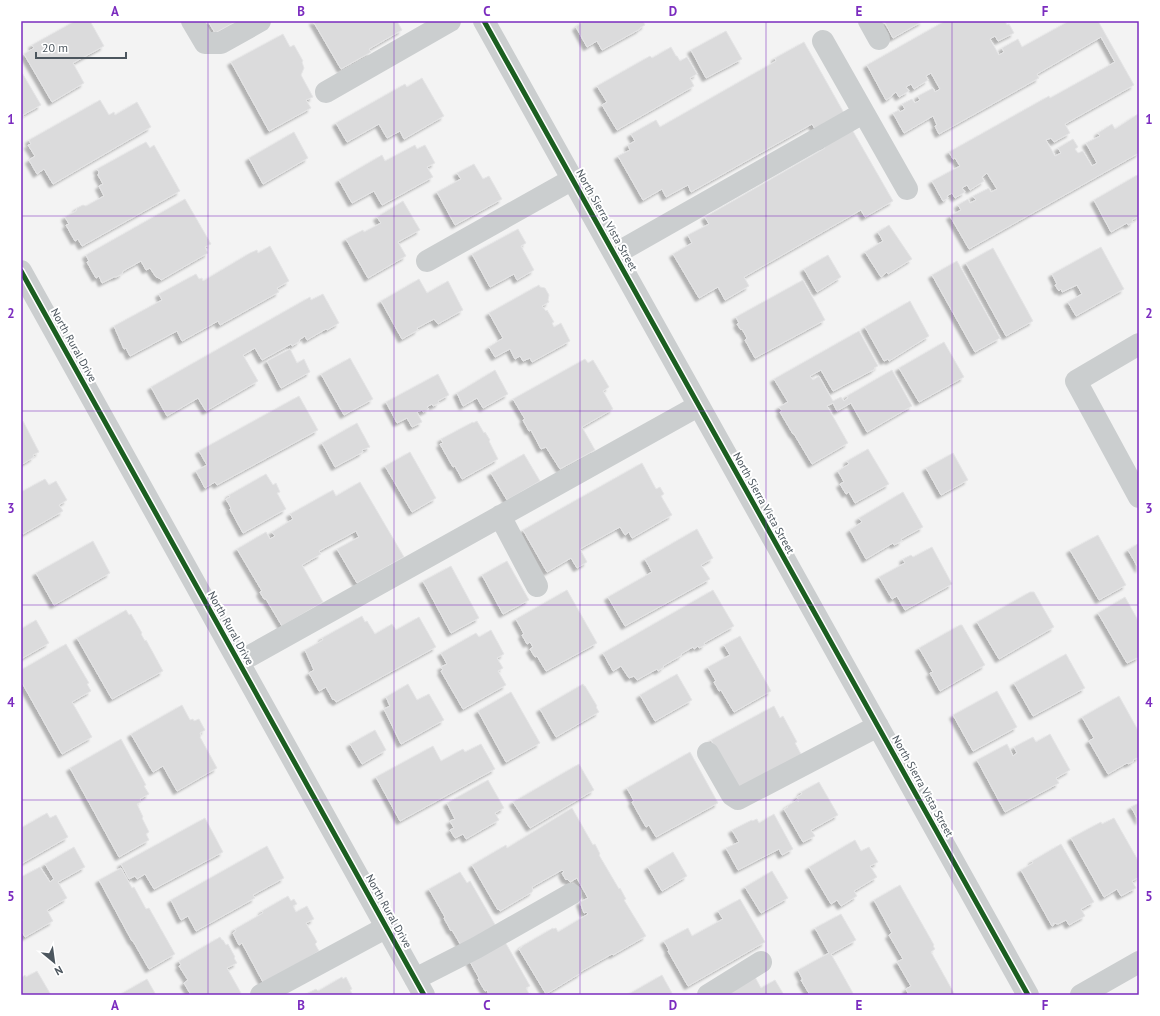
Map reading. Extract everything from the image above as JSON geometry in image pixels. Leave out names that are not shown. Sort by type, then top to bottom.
[{"type":"street","points":[[192,21],[205,43],[221,43],[260,21]]},
{"type":"street","points":[[326,92],[450,21]]},
{"type":"street","name":"North Sierra Vista Street","points":[[484,21],[1028,995]]},
{"type":"street","points":[[823,41],[907,189]]},
{"type":"street","points":[[615,254],[863,112]]},
{"type":"street","points":[[427,261],[572,179]]},
{"type":"street","name":"North Rural Drive","points":[[23,279],[420,987]]},
{"type":"street","points":[[1139,344],[1076,381],[1139,497]]},
{"type":"street","points":[[239,662],[698,406]]},
{"type":"street","points":[[500,516],[537,586]]},
{"type":"street","points":[[708,754],[732,796],[738,799],[878,726]]},
{"type":"street","points":[[420,987],[476,948],[571,894]]},
{"type":"street","points":[[261,995],[387,927]]},
{"type":"street","points":[[708,995],[761,962]]},
{"type":"street","points":[[1081,995],[1139,962]]},
{"type":"street","points":[[1114,995],[1119,973]]},
{"type":"building","points":[[75,21],[90,21],[104,46],[73,63],[84,83],[52,102],[24,54],[34,48],[32,45]]},
{"type":"building","points":[[208,21],[237,21],[215,33]]},
{"type":"building","points":[[313,21],[397,21],[402,30],[369,49],[371,52],[341,69]]},
{"type":"building","points":[[584,21],[643,21],[645,25],[602,50],[597,41],[587,47],[576,27]]},
{"type":"building","points":[[884,21],[923,21],[893,38]]},
{"type":"building","points":[[945,21],[1005,21],[1007,25],[1009,24],[1014,33],[998,41],[995,36],[990,39],[999,55],[1004,52],[1002,48],[1018,39],[1022,47],[1069,21],[1098,21],[1134,85],[1065,124],[1070,133],[1054,142],[1051,138],[1046,140],[1055,156],[1061,153],[1058,148],[1073,139],[1078,147],[1075,149],[1078,153],[1083,151],[1092,166],[1097,163],[1086,143],[1100,136],[1098,133],[1112,124],[1115,129],[1138,114],[1139,153],[969,249],[950,216],[961,210],[958,205],[968,199],[970,203],[976,200],[973,196],[989,188],[991,192],[997,189],[987,173],[982,177],[984,181],[970,190],[967,185],[962,188],[965,192],[955,198],[952,193],[943,201],[932,181],[960,166],[949,152],[1049,96],[1050,98],[1115,62],[1101,37],[1037,74],[1039,78],[939,134],[935,126],[937,125],[933,116],[904,133],[893,113],[899,110],[900,112],[905,109],[902,104],[912,99],[915,103],[920,100],[918,96],[933,88],[935,92],[940,89],[931,73],[926,76],[928,80],[914,89],[911,84],[906,87],[909,91],[899,97],[896,92],[886,100],[867,65]]},
{"type":"building","points":[[726,31],[742,59],[706,78],[691,50]]},
{"type":"building","points":[[283,34],[290,47],[294,45],[303,61],[304,68],[301,75],[313,97],[306,100],[311,108],[269,131],[231,62]]},
{"type":"building","points":[[804,42],[844,113],[815,129],[812,124],[691,192],[688,185],[666,197],[662,189],[643,200],[618,156],[630,150],[628,145],[635,141],[631,134],[656,120],[660,127],[776,61],[775,58]]},
{"type":"building","points":[[671,47],[680,61],[687,57],[697,74],[690,78],[694,86],[617,130],[602,105],[607,102],[597,86],[650,56],[652,58]]},
{"type":"building","points":[[21,71],[41,105],[23,115],[24,117],[21,119]]},
{"type":"building","points":[[422,78],[444,116],[404,139],[400,131],[387,138],[379,124],[347,142],[336,123],[405,84],[407,87]]},
{"type":"building","points":[[100,100],[109,115],[114,112],[115,115],[137,102],[151,127],[53,184],[44,169],[37,174],[29,160],[35,156],[28,145],[31,144],[29,140]]},
{"type":"building","points":[[850,126],[893,201],[865,217],[861,210],[744,277],[749,286],[725,300],[718,287],[699,298],[673,254],[692,243],[688,235],[709,224],[705,217],[825,148],[822,143]]},
{"type":"building","points":[[294,132],[308,158],[263,184],[249,158]]},
{"type":"building","points":[[146,142],[150,148],[154,145],[180,191],[82,246],[78,239],[75,241],[66,225],[69,224],[65,217],[76,211],[77,208],[83,205],[86,206],[104,196],[99,186],[103,184],[98,175],[99,172],[97,169]]},
{"type":"building","points":[[415,145],[417,149],[425,145],[435,163],[427,167],[433,177],[382,205],[374,191],[352,203],[339,180],[382,155],[385,161]]},
{"type":"building","points":[[474,164],[483,179],[489,176],[502,199],[455,225],[437,192],[461,179],[457,173]]},
{"type":"building","points":[[1139,174],[1139,216],[1132,220],[1133,222],[1128,225],[1127,223],[1111,232],[1094,200]]},
{"type":"building","points":[[185,199],[211,244],[205,247],[208,253],[161,280],[156,277],[150,268],[146,270],[141,261],[123,271],[122,274],[102,283],[99,276],[96,278],[87,262],[89,261],[86,255]]},
{"type":"building","points":[[403,201],[420,230],[398,242],[406,256],[368,278],[346,239],[381,223],[377,217]]},
{"type":"building","points":[[889,225],[912,259],[888,274],[887,272],[881,277],[865,252],[883,241],[878,232]]},
{"type":"building","points":[[518,229],[526,243],[521,246],[534,270],[517,280],[514,274],[490,287],[472,254]]},
{"type":"building","points":[[270,246],[289,281],[277,288],[279,292],[220,325],[218,321],[182,341],[177,331],[130,356],[126,348],[124,349],[114,326],[162,300],[159,294],[196,274],[199,279],[202,278],[203,281],[250,253],[257,250],[258,253]]},
{"type":"building","points":[[1101,247],[1124,289],[1076,316],[1068,302],[1082,294],[1077,285],[1062,292],[1061,289],[1059,291],[1055,285],[1057,284],[1052,274]]},
{"type":"building","points":[[993,248],[1033,321],[1006,336],[966,263]]},
{"type":"building","points":[[828,255],[841,277],[817,292],[804,269]]},
{"type":"building","points":[[957,261],[1000,338],[975,352],[932,275]]},
{"type":"building","points":[[419,279],[427,293],[448,281],[463,310],[438,324],[434,319],[417,328],[418,330],[402,339],[381,301]]},
{"type":"building","points":[[803,280],[825,320],[755,358],[745,340],[747,338],[737,324],[739,323],[736,317]]},
{"type":"building","points":[[539,285],[540,287],[545,288],[549,295],[549,302],[542,306],[546,311],[547,310],[554,322],[552,323],[554,327],[561,323],[570,341],[532,362],[530,358],[523,361],[520,356],[515,359],[510,349],[495,357],[489,347],[503,338],[489,313]]},
{"type":"building","points":[[323,294],[339,323],[307,340],[305,336],[292,346],[291,344],[262,360],[255,348],[243,355],[258,381],[206,411],[198,398],[167,416],[151,387],[310,297],[311,300]]},
{"type":"building","points":[[910,301],[929,336],[889,361],[888,359],[884,361],[865,327]]},
{"type":"building","points":[[859,331],[878,366],[874,368],[875,369],[833,391],[821,370],[810,376],[813,380],[819,376],[833,401],[841,397],[844,401],[848,398],[847,396],[892,370],[912,406],[867,432],[851,403],[837,411],[833,403],[827,406],[848,443],[812,464],[780,412],[782,411],[779,407],[788,402],[774,379]]},
{"type":"building","points":[[944,342],[964,377],[919,402],[899,368]]},
{"type":"building","points":[[290,349],[297,363],[304,359],[310,372],[281,388],[267,361]]},
{"type":"building","points":[[350,358],[373,399],[344,415],[321,374]]},
{"type":"building","points":[[585,359],[588,363],[593,360],[609,387],[603,391],[613,409],[582,427],[595,450],[560,469],[546,447],[541,449],[531,430],[529,431],[523,420],[525,419],[513,399]]},
{"type":"building","points":[[495,370],[508,394],[483,408],[477,398],[463,406],[457,393]]},
{"type":"building","points":[[438,374],[449,395],[438,401],[439,403],[433,406],[432,404],[427,407],[429,409],[423,412],[422,410],[417,412],[422,422],[412,427],[407,418],[397,423],[386,402]]},
{"type":"building","points":[[299,396],[318,430],[217,485],[215,482],[205,488],[196,471],[207,465],[199,451]]},
{"type":"building","points":[[23,421],[39,452],[21,465],[21,422]]},
{"type":"building","points":[[477,421],[490,440],[489,441],[498,459],[462,479],[455,466],[453,467],[440,444],[443,443],[441,439]]},
{"type":"building","points":[[357,423],[370,447],[362,450],[363,452],[335,467],[322,443]]},
{"type":"building","points":[[868,449],[889,484],[855,503],[849,492],[846,494],[840,484],[844,482],[838,471],[849,464],[847,461]]},
{"type":"building","points":[[410,452],[436,498],[412,512],[385,466]]},
{"type":"building","points":[[953,453],[968,480],[941,495],[926,468]]},
{"type":"building","points":[[524,454],[540,481],[507,500],[491,473]]},
{"type":"building","points":[[642,463],[656,489],[660,487],[664,494],[661,496],[672,515],[632,538],[629,532],[625,535],[620,527],[580,549],[587,562],[577,568],[571,558],[547,572],[523,530]]},
{"type":"building","points":[[266,474],[273,485],[276,483],[280,492],[277,493],[286,509],[243,533],[226,499],[230,497],[229,495]]},
{"type":"building","points":[[45,479],[49,485],[56,481],[67,500],[59,505],[63,511],[23,534],[22,532],[21,533],[21,492]]},
{"type":"building","points":[[360,482],[404,557],[357,583],[337,549],[359,537],[356,531],[319,551],[321,554],[302,565],[323,602],[282,626],[266,599],[264,599],[260,592],[262,591],[237,549],[266,532],[270,539],[275,536],[272,532],[293,519],[290,514],[333,490],[336,496]]},
{"type":"building","points":[[903,492],[923,527],[901,539],[902,541],[894,545],[893,543],[866,559],[850,530],[862,522],[859,518]]},
{"type":"building","points":[[697,529],[713,558],[701,565],[710,579],[625,626],[608,597],[652,572],[645,559]]},
{"type":"building","points":[[1098,535],[1126,585],[1099,600],[1070,550]]},
{"type":"building","points":[[93,541],[110,573],[54,605],[36,573]]},
{"type":"building","points":[[1139,543],[1139,569],[1128,550]]},
{"type":"building","points":[[932,547],[952,584],[905,610],[897,596],[892,599],[879,577],[905,563],[903,559],[911,555],[913,557]]},
{"type":"building","points":[[507,561],[529,600],[503,614],[482,575]]},
{"type":"building","points":[[451,566],[479,618],[451,633],[423,581]]},
{"type":"building","points":[[567,590],[597,643],[546,671],[537,656],[535,657],[530,649],[533,647],[530,642],[527,644],[522,635],[524,634],[516,619]]},
{"type":"building","points":[[713,590],[734,626],[704,643],[705,645],[699,648],[698,646],[694,649],[693,647],[663,666],[664,667],[658,671],[657,669],[637,680],[634,676],[629,678],[621,666],[613,671],[603,653]]},
{"type":"building","points":[[1030,592],[1034,592],[1054,627],[999,659],[977,622]]},
{"type":"building","points":[[1125,597],[1139,622],[1139,657],[1127,663],[1098,613]]},
{"type":"building","points":[[126,610],[129,615],[131,614],[163,671],[112,699],[77,638]]},
{"type":"building","points":[[362,616],[375,634],[392,624],[396,630],[419,617],[436,647],[336,702],[334,699],[333,700],[326,687],[319,691],[309,673],[314,670],[305,650],[323,640],[322,638]]},
{"type":"building","points":[[36,620],[49,643],[21,659],[21,629]]},
{"type":"building","points":[[962,625],[985,665],[940,691],[930,673],[933,672],[919,648]]},
{"type":"building","points":[[491,630],[504,654],[497,658],[503,668],[498,671],[506,685],[463,709],[441,671],[443,670],[441,667],[447,664],[441,653],[476,633],[479,637]]},
{"type":"building","points":[[740,636],[771,691],[734,712],[721,690],[719,691],[714,682],[716,681],[708,667],[730,655],[724,645]]},
{"type":"building","points":[[66,644],[89,683],[87,684],[91,691],[72,702],[92,737],[62,754],[21,681],[21,670]]},
{"type":"building","points":[[1066,654],[1085,688],[1033,716],[1014,683]]},
{"type":"building","points":[[677,674],[692,700],[655,721],[640,695]]},
{"type":"building","points":[[408,684],[417,700],[429,694],[444,720],[401,744],[384,709],[390,706],[386,697]]},
{"type":"building","points":[[583,684],[597,706],[596,707],[599,712],[556,737],[540,709]]},
{"type":"building","points":[[997,691],[1017,727],[973,751],[953,715]]},
{"type":"building","points":[[511,692],[540,743],[506,762],[478,711]]},
{"type":"building","points":[[1119,696],[1139,732],[1139,757],[1108,774],[1089,741],[1094,738],[1082,717]]},
{"type":"building","points":[[182,705],[190,720],[193,719],[194,721],[199,719],[205,730],[200,733],[200,737],[217,768],[177,791],[163,766],[153,772],[131,734]]},
{"type":"building","points":[[774,706],[780,718],[783,716],[797,742],[795,743],[802,756],[739,791],[711,740]]},
{"type":"building","points":[[375,730],[386,750],[362,764],[350,744]]},
{"type":"building","points":[[1050,734],[1070,770],[1056,778],[1059,783],[1005,812],[977,760],[1007,744],[1013,756],[1017,753],[1014,747],[1033,737],[1036,742]]},
{"type":"building","points":[[121,739],[146,785],[144,786],[149,794],[140,799],[141,802],[137,804],[149,832],[146,834],[149,840],[119,857],[70,768]]},
{"type":"building","points":[[481,744],[495,769],[400,821],[376,777],[433,746],[441,761],[463,749],[465,752]]},
{"type":"building","points":[[690,752],[718,803],[656,837],[649,825],[646,827],[632,802],[634,801],[627,788]]},
{"type":"building","points":[[579,764],[594,790],[530,828],[513,802]]},
{"type":"building","points":[[488,780],[504,808],[495,813],[499,820],[466,839],[463,834],[455,838],[450,830],[454,828],[450,821],[455,819],[447,803]]},
{"type":"building","points":[[819,782],[838,815],[811,830],[815,836],[803,842],[784,809],[797,800],[798,802],[799,801],[797,797],[802,794],[801,792]]},
{"type":"building","points":[[1139,803],[1139,821],[1131,807]]},
{"type":"building","points":[[572,808],[593,845],[595,844],[600,854],[599,855],[619,889],[620,888],[626,899],[624,900],[646,936],[580,972],[581,973],[546,994],[519,949],[553,928],[556,928],[558,932],[588,914],[586,912],[584,913],[580,902],[588,898],[577,878],[570,882],[567,879],[566,880],[562,870],[532,887],[532,892],[500,911],[472,865],[506,845],[507,848]]},
{"type":"building","points":[[47,813],[50,818],[56,815],[68,837],[21,864],[21,828]]},
{"type":"building","points":[[774,814],[793,849],[782,855],[779,849],[738,870],[726,848],[739,842],[732,830],[752,820],[757,819],[759,823]]},
{"type":"building","points":[[205,818],[223,852],[154,889],[145,874],[137,879],[135,876],[129,879],[121,864]]},
{"type":"building","points":[[1114,818],[1139,862],[1139,877],[1132,881],[1136,888],[1121,896],[1117,889],[1104,897],[1071,838],[1101,822],[1102,824]]},
{"type":"building","points":[[855,840],[861,851],[869,847],[878,862],[870,866],[877,877],[854,891],[857,896],[841,906],[837,900],[831,904],[809,867]]},
{"type":"building","points":[[1061,844],[1094,902],[1081,909],[1085,916],[1069,925],[1066,920],[1058,924],[1053,923],[1054,925],[1052,926],[1021,870],[1033,863],[1032,861]]},
{"type":"building","points":[[267,846],[284,878],[253,895],[255,898],[196,931],[188,916],[181,920],[171,900]]},
{"type":"building","points":[[74,847],[85,867],[58,882],[67,898],[47,910],[53,921],[25,937],[21,930],[21,921],[23,920],[21,918],[21,877],[40,867],[50,882],[54,879],[45,864]]},
{"type":"building","points":[[673,852],[687,876],[662,891],[648,867]]},
{"type":"building","points":[[121,868],[132,888],[134,887],[146,909],[149,908],[175,954],[149,969],[99,880]]},
{"type":"building","points":[[772,871],[788,898],[761,913],[745,887]]},
{"type":"building","points":[[460,872],[467,883],[470,881],[497,928],[462,947],[452,930],[451,931],[429,889]]},
{"type":"building","points":[[900,885],[934,945],[933,946],[935,949],[931,952],[955,995],[909,995],[906,989],[911,986],[897,962],[903,959],[889,935],[892,933],[874,900]]},
{"type":"building","points":[[288,896],[291,901],[294,899],[297,904],[293,906],[296,912],[307,906],[314,919],[306,923],[317,942],[315,944],[319,951],[264,984],[242,943],[239,945],[233,933],[236,931],[235,929],[263,913],[262,911]]},
{"type":"building","points":[[740,899],[765,942],[688,986],[664,941],[688,928],[692,936],[723,919],[718,911]]},
{"type":"building","points":[[841,914],[856,940],[831,954],[854,995],[810,995],[801,980],[803,980],[798,970],[829,953],[815,928]]},
{"type":"building","points":[[220,937],[226,945],[228,944],[235,957],[234,958],[237,963],[227,968],[241,993],[239,995],[191,995],[184,983],[188,980],[179,966],[181,965],[179,961]]},
{"type":"building","points":[[504,940],[530,986],[526,988],[529,994],[531,993],[533,995],[489,995],[478,979],[479,978],[469,960]]},
{"type":"building","points":[[37,971],[51,995],[21,995],[21,978]]},
{"type":"building","points":[[662,975],[673,995],[627,995]]},
{"type":"building","points":[[342,977],[343,979],[346,977],[352,989],[350,990],[353,995],[309,995],[308,993],[316,989],[318,991]]},
{"type":"building","points":[[755,977],[761,988],[775,980],[784,995],[725,995]]},
{"type":"building","points":[[147,979],[156,995],[119,995]]},
{"type":"cycle path","points":[[484,21],[1028,995]]},
{"type":"cycle path","points":[[21,271],[424,995]]}]
